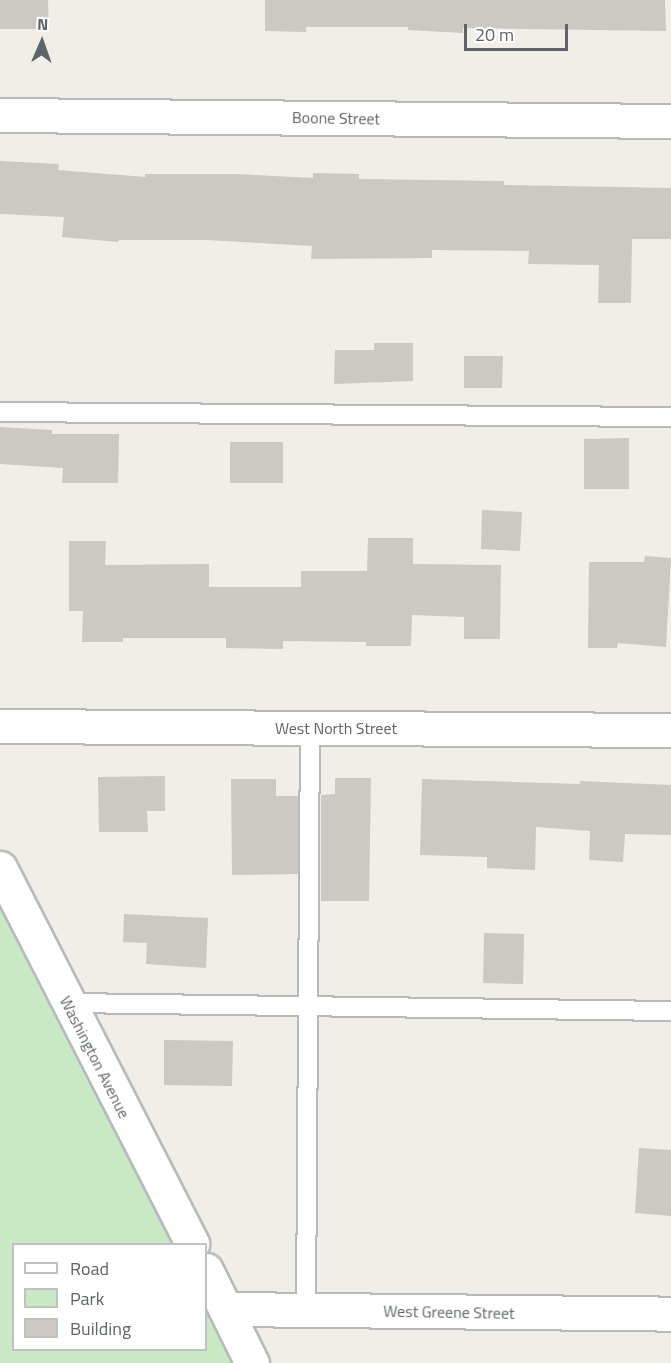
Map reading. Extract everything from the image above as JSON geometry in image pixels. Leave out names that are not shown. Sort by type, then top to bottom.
[{"type":"street","name":"Boone Street","points":[[0,115],[671,121]]},
{"type":"street","name":"West North Street","points":[[0,726],[671,730]]},
{"type":"street","name":"Washington Avenue","points":[[0,868],[191,1243]]},
{"type":"street","points":[[207,1272],[252,1363]]},
{"type":"street","name":"West Greene Street","points":[[226,1309],[671,1314]]},
{"type":"lane","points":[[0,412],[671,417]]},
{"type":"lane","points":[[306,1310],[310,1007],[310,727]]},
{"type":"lane","points":[[68,1003],[671,1011]]},
{"type":"green space","points":[[0,868],[191,1243],[12,1243],[12,1351],[207,1351],[207,1272],[252,1363],[0,1363]]},
{"type":"building","points":[[0,0],[48,0],[49,29],[0,29]]},
{"type":"building","points":[[265,0],[665,0],[666,31],[463,28],[463,33],[408,30],[408,27],[306,27],[306,32],[265,31]]},
{"type":"building","points":[[0,161],[59,164],[58,170],[145,177],[145,174],[236,174],[313,178],[313,173],[359,174],[359,179],[504,181],[504,185],[671,188],[671,239],[632,239],[631,303],[598,303],[599,265],[528,264],[529,251],[432,250],[432,258],[311,259],[312,246],[206,240],[119,240],[118,242],[62,237],[64,217],[0,214]]},
{"type":"building","points":[[374,343],[413,343],[413,381],[334,384],[335,350],[374,350]]},
{"type":"building","points":[[464,356],[503,356],[502,388],[464,388]]},
{"type":"building","points":[[0,427],[52,430],[52,434],[119,434],[118,483],[62,483],[63,468],[0,464]]},
{"type":"building","points":[[629,438],[629,489],[584,489],[584,439]]},
{"type":"building","points":[[230,442],[283,442],[283,483],[230,483]]},
{"type":"building","points":[[482,510],[522,512],[520,551],[481,549]]},
{"type":"building","points":[[368,538],[413,538],[413,564],[501,565],[500,639],[464,639],[464,617],[412,615],[411,646],[366,646],[366,642],[283,641],[283,649],[226,648],[226,638],[123,638],[123,642],[82,642],[83,611],[69,611],[69,541],[106,541],[105,565],[209,564],[209,587],[301,587],[301,571],[367,571]]},
{"type":"building","points":[[645,556],[671,558],[666,647],[618,643],[617,648],[588,648],[589,562],[644,562]]},
{"type":"building","points":[[165,776],[165,811],[147,811],[148,832],[99,832],[98,777]]},
{"type":"building","points":[[335,778],[371,778],[369,901],[321,901],[321,795],[335,794]]},
{"type":"building","points":[[231,779],[276,779],[276,796],[298,796],[298,874],[232,875]]},
{"type":"building","points":[[422,779],[580,784],[580,781],[671,785],[671,835],[625,834],[623,862],[589,860],[590,831],[536,827],[535,870],[487,868],[487,857],[420,855]]},
{"type":"building","points":[[124,914],[208,918],[206,968],[146,964],[147,943],[123,942]]},
{"type":"building","points":[[484,933],[524,934],[523,984],[483,983]]},
{"type":"building","points":[[164,1040],[233,1041],[232,1086],[164,1085]]},
{"type":"building","points":[[639,1148],[671,1150],[671,1216],[635,1213]]}]
